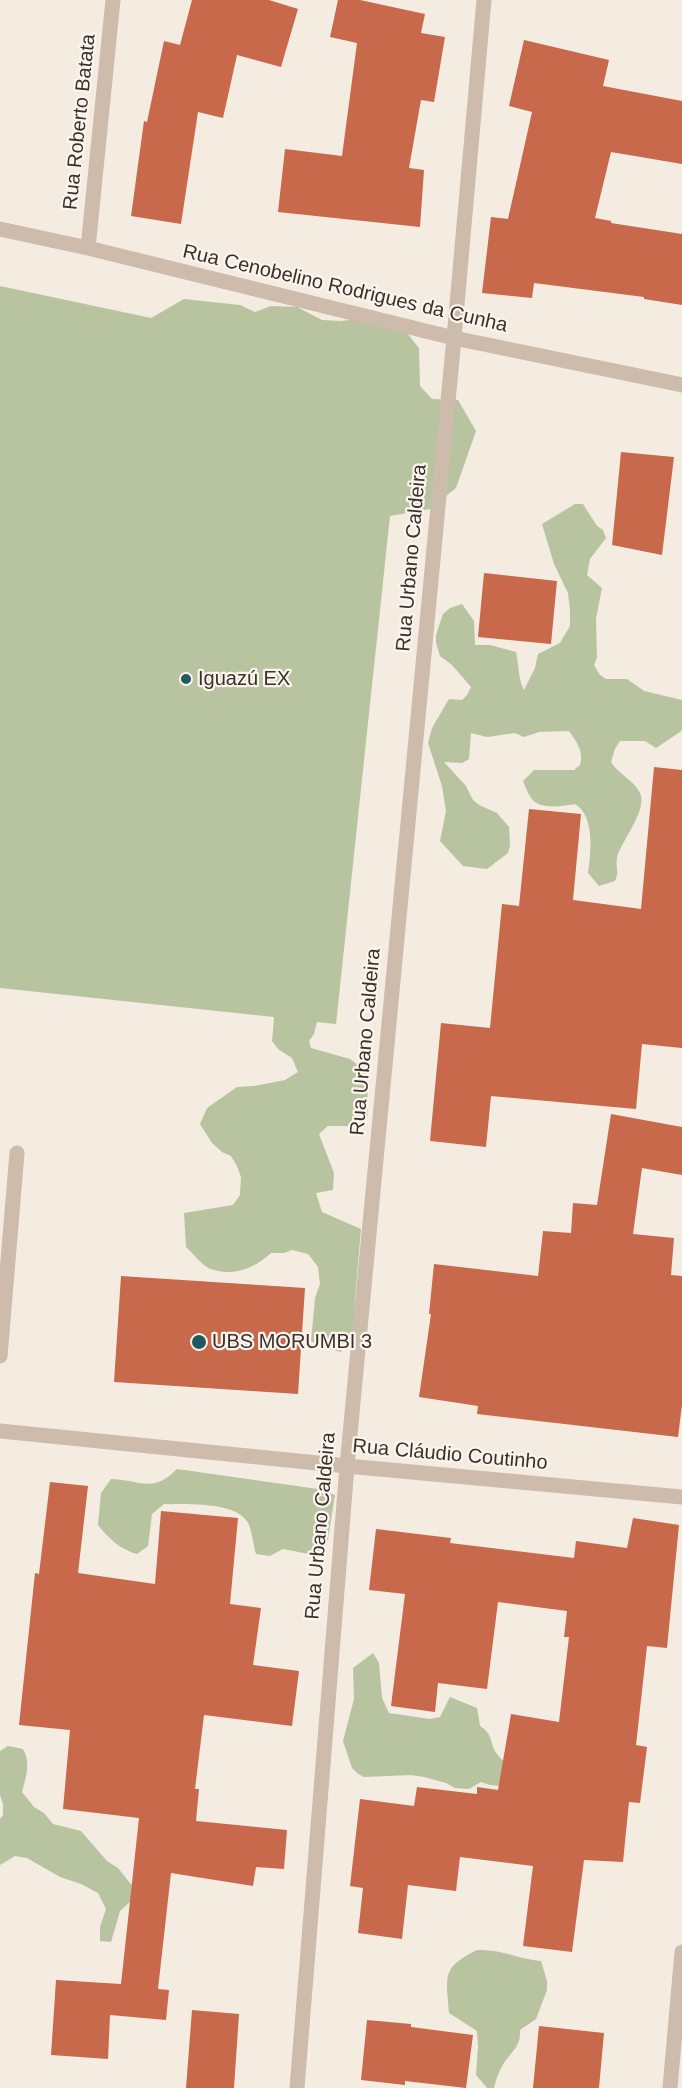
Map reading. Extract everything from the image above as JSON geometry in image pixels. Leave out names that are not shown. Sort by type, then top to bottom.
[{"type":"street","name":"Rua Roberto Batata","points":[[88,249],[113,0]]},
{"type":"street","name":"Rua Urbano Caldeira","points":[[297,2088],[347,1466],[484,0]]},
{"type":"street","name":"Rua Cenobelino Rodrigues da Cunha","points":[[0,229],[454,338],[682,385]]},
{"type":"street","points":[[0,1356],[17,1153]]},
{"type":"street","name":"Rua Cláudio Coutinho","points":[[0,1431],[682,1497]]},
{"type":"street","points":[[670,2088],[682,1952]]},
{"type":"green space","name":"Iguazú EX","points":[[0,286],[151,318],[184,299],[240,305],[255,312],[271,306],[297,307],[322,320],[341,321],[381,316],[406,332],[419,348],[420,386],[432,399],[458,400],[476,431],[456,488],[430,509],[390,516],[336,1024],[317,1022],[314,1034],[309,1041],[311,1048],[350,1059],[367,1072],[368,1116],[348,1126],[328,1126],[319,1134],[334,1173],[333,1190],[316,1193],[322,1212],[361,1229],[354,1338],[341,1352],[322,1347],[311,1341],[315,1298],[320,1284],[318,1267],[308,1254],[292,1250],[284,1253],[271,1253],[251,1267],[227,1272],[208,1267],[186,1247],[184,1213],[233,1205],[240,1195],[241,1177],[237,1166],[231,1156],[212,1143],[200,1124],[207,1108],[237,1087],[285,1080],[298,1072],[292,1058],[278,1049],[272,1041],[274,1017],[0,988]]},
{"type":"green space","points":[[575,504],[583,504],[597,526],[603,530],[606,538],[590,559],[587,575],[602,588],[596,619],[597,658],[594,665],[600,675],[606,679],[627,679],[644,691],[682,700],[682,730],[680,732],[656,748],[645,741],[620,741],[615,749],[611,762],[637,788],[641,800],[637,817],[619,851],[615,881],[599,886],[588,873],[589,826],[581,810],[575,804],[540,805],[529,795],[523,781],[534,770],[574,770],[580,765],[580,751],[569,731],[539,732],[524,737],[515,733],[487,737],[471,733],[469,759],[462,763],[444,762],[466,786],[473,800],[497,813],[509,827],[508,853],[487,869],[463,866],[440,841],[446,811],[442,786],[428,743],[432,728],[449,699],[462,700],[471,687],[452,665],[440,656],[436,643],[436,635],[443,614],[450,608],[462,604],[474,621],[475,645],[490,645],[516,652],[524,690],[535,668],[538,654],[560,643],[570,626],[568,593],[554,564],[542,524]]},
{"type":"green space","points":[[177,1469],[318,1489],[335,1495],[327,1545],[318,1553],[309,1554],[283,1549],[270,1556],[256,1554],[247,1521],[231,1510],[209,1505],[164,1504],[152,1514],[148,1546],[137,1554],[115,1543],[98,1525],[101,1493],[111,1479],[153,1483],[168,1477]]},
{"type":"green space","points":[[373,1653],[379,1663],[382,1698],[389,1713],[430,1719],[440,1717],[450,1697],[477,1708],[480,1726],[489,1736],[501,1759],[544,1791],[481,1782],[469,1789],[455,1788],[446,1783],[411,1775],[364,1777],[357,1773],[352,1768],[343,1741],[354,1699],[353,1668]]},
{"type":"green space","points":[[8,1746],[23,1749],[27,1760],[27,1770],[22,1792],[34,1807],[44,1813],[53,1824],[81,1831],[107,1861],[118,1868],[134,1888],[141,1892],[120,1911],[111,1942],[100,1941],[100,1927],[106,1909],[98,1893],[60,1877],[27,1858],[15,1856],[0,1865],[0,1819],[3,1815],[3,1804],[0,1795],[0,1751]]},
{"type":"green space","points":[[477,1950],[495,1951],[541,1961],[547,1981],[547,1990],[536,2019],[520,2030],[518,2043],[502,2066],[494,2088],[487,2088],[476,2075],[477,2031],[449,2013],[447,1982],[451,1968],[465,1956]]},
{"type":"building","points":[[192,0],[269,0],[298,9],[281,67],[237,55],[223,118],[198,112],[181,224],[131,216],[144,121],[147,122],[164,41],[180,45]]},
{"type":"building","points":[[338,0],[360,0],[425,14],[421,33],[445,37],[434,102],[421,100],[409,168],[424,170],[420,227],[278,212],[285,149],[342,156],[357,43],[330,37]]},
{"type":"building","points":[[524,40],[609,60],[603,86],[682,101],[682,164],[611,152],[595,218],[611,221],[611,223],[682,234],[682,305],[644,299],[644,297],[534,283],[532,298],[482,293],[491,217],[508,219],[532,112],[509,106]]},
{"type":"building","points":[[621,452],[674,457],[662,555],[612,545]]},
{"type":"building","points":[[484,573],[557,581],[551,644],[478,637]]},
{"type":"building","points":[[654,767],[682,770],[682,1048],[642,1044],[636,1109],[491,1096],[486,1147],[430,1141],[441,1023],[490,1028],[502,904],[519,906],[529,809],[581,814],[573,900],[641,909]]},
{"type":"building","points":[[611,1114],[682,1127],[682,1175],[642,1168],[633,1234],[674,1238],[671,1275],[682,1276],[682,1405],[678,1437],[477,1414],[478,1406],[419,1397],[431,1314],[429,1314],[434,1264],[538,1276],[543,1231],[571,1233],[573,1203],[597,1205]]},
{"type":"building","points":[[121,1276],[305,1288],[298,1394],[114,1382]]},
{"type":"building","points":[[50,1482],[88,1486],[78,1573],[155,1584],[161,1511],[238,1518],[230,1604],[261,1608],[253,1665],[299,1671],[292,1726],[204,1715],[195,1789],[199,1789],[196,1821],[287,1830],[284,1869],[256,1867],[253,1886],[171,1873],[158,1989],[169,1990],[166,2020],[110,2015],[108,2059],[51,2055],[56,1980],[121,1984],[139,1818],[63,1809],[70,1730],[19,1725],[35,1573],[39,1574]]},
{"type":"building","points":[[633,1518],[679,1525],[667,1648],[647,1646],[636,1745],[647,1747],[640,1803],[629,1802],[623,1862],[584,1860],[572,1952],[523,1946],[533,1866],[460,1857],[456,1891],[408,1885],[402,1939],[358,1933],[363,1888],[350,1886],[360,1799],[414,1806],[417,1787],[477,1794],[477,1787],[498,1790],[511,1714],[559,1722],[569,1637],[564,1637],[567,1611],[498,1602],[487,1689],[438,1683],[435,1712],[391,1706],[405,1594],[369,1590],[376,1529],[451,1538],[450,1543],[574,1558],[576,1541],[627,1548]]},
{"type":"building","points":[[192,2010],[239,2014],[234,2088],[186,2088]]},
{"type":"building","points":[[367,2020],[411,2024],[411,2027],[473,2035],[466,2088],[405,2081],[405,2085],[361,2080]]},
{"type":"building","points":[[539,2026],[604,2033],[599,2088],[533,2088]]},
{"type":"place","name":"Iguazú EX","points":[[186,679]]},
{"type":"place","name":"UBS MORUMBI 3","points":[[199,1342]]}]
